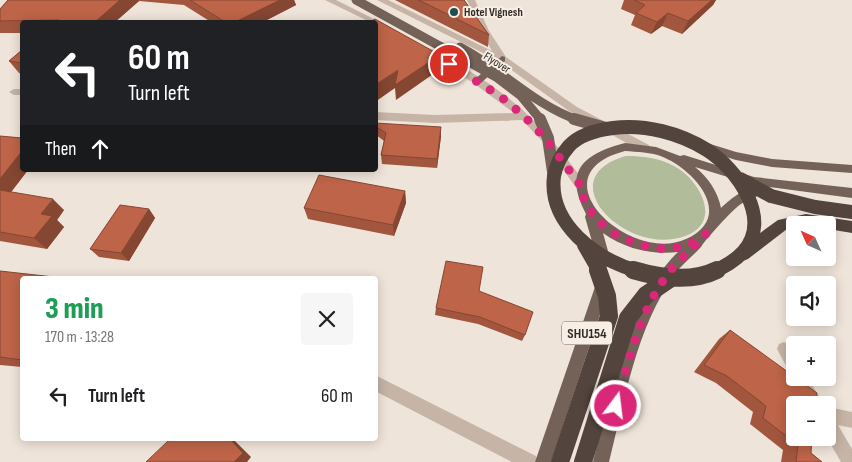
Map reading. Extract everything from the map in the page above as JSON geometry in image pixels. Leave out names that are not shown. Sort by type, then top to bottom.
[{"type":"highway","points":[[560,462],[609,316],[610,300],[604,280],[581,240],[562,217],[553,194],[553,172],[563,151],[581,136],[606,128],[634,126],[665,131],[694,143],[718,158],[738,178],[749,196],[754,217],[752,236],[743,254]]},
{"type":"highway","points":[[738,178],[771,196],[815,207],[852,212]]},
{"type":"highway","points":[[581,240],[608,260],[630,269],[671,278],[700,277],[725,268],[783,224],[806,220],[852,227]]},
{"type":"highway","points":[[583,462],[628,318],[635,306],[651,289],[671,278]]},
{"type":"main road","name":"Flyover","points":[[356,0],[496,77],[518,92],[542,121],[550,145],[553,172]]},
{"type":"main road","name":"Flyover","points":[[369,0],[492,64],[554,110],[571,118],[606,128]]},
{"type":"main road","points":[[478,81],[502,59]]},
{"type":"main road","points":[[694,143],[736,156],[772,163],[852,169]]},
{"type":"main road","points":[[672,156],[699,176],[711,191],[716,207],[710,229],[687,246],[664,249],[639,245],[616,235],[597,220],[585,203],[581,186],[584,171],[593,159],[607,151],[625,148],[645,148],[672,156],[754,181],[852,193]]},
{"type":"main road","points":[[601,462],[626,369],[643,318],[671,269],[736,201],[751,193],[766,189],[799,187]]},
{"type":"main road","name":"SHU154","points":[[543,462],[603,285],[605,267],[596,229],[585,203]]},
{"type":"street","points":[[328,0],[369,20]]},
{"type":"street","points":[[381,0],[502,59],[573,109],[645,148]]},
{"type":"street","points":[[471,0],[485,31],[502,59]]},
{"type":"street","points":[[378,24],[478,81],[500,96],[524,116],[545,138],[581,186]]},
{"type":"street","points":[[378,116],[435,119],[524,116]]},
{"type":"street","points":[[378,385],[530,462]]},
{"type":"street","points":[[836,417],[852,420]]},
{"type":"street","points":[[836,438],[850,462]]},
{"type":"green space","points":[[626,156],[645,157],[663,161],[674,166],[692,180],[704,201],[705,211],[703,221],[697,230],[685,236],[663,240],[640,236],[620,226],[604,212],[595,197],[594,181],[603,167]]},
{"type":"building","points":[[8,0],[120,0],[97,20],[0,21],[0,9]]},
{"type":"building","points":[[190,0],[280,0],[239,20],[222,20]]},
{"type":"building","points":[[418,0],[464,0],[489,35],[427,4]]},
{"type":"building","points":[[634,0],[712,0],[688,21],[668,13],[657,22],[636,13],[645,5]]},
{"type":"building","points":[[378,21],[440,55],[395,85],[398,70],[378,83]]},
{"type":"building","points":[[20,52],[20,63],[9,61]]},
{"type":"building","points":[[378,123],[441,127],[437,159],[381,155],[386,133],[378,128]]},
{"type":"building","points":[[0,136],[20,138],[20,154],[0,179]]},
{"type":"building","points":[[319,175],[405,191],[393,225],[304,208]]},
{"type":"building","points":[[0,190],[53,199],[41,214],[52,216],[34,238],[0,232]]},
{"type":"building","points":[[120,205],[149,209],[121,253],[90,249]]},
{"type":"building","points":[[446,261],[483,267],[479,291],[533,312],[525,335],[480,317],[436,308]]},
{"type":"building","points":[[0,271],[45,276],[20,276],[20,360],[0,357]]},
{"type":"building","points":[[730,330],[786,371],[786,386],[807,386],[817,393],[817,396],[786,396],[786,436],[763,418],[766,406],[727,376],[704,365]]},
{"type":"building","points":[[168,441],[232,441],[243,453],[234,462],[146,462]]},
{"type":"building","points":[[798,446],[811,446],[811,453],[822,462],[796,462]]},
{"type":"place","name":"Hotel Vignesh","points":[[454,12]]},
{"type":"route","points":[[449,64],[500,96],[524,116],[545,138],[581,186],[585,203],[597,220],[616,235],[639,245],[664,249],[687,246],[706,234],[671,269],[659,287],[643,318],[616,406]]}]
